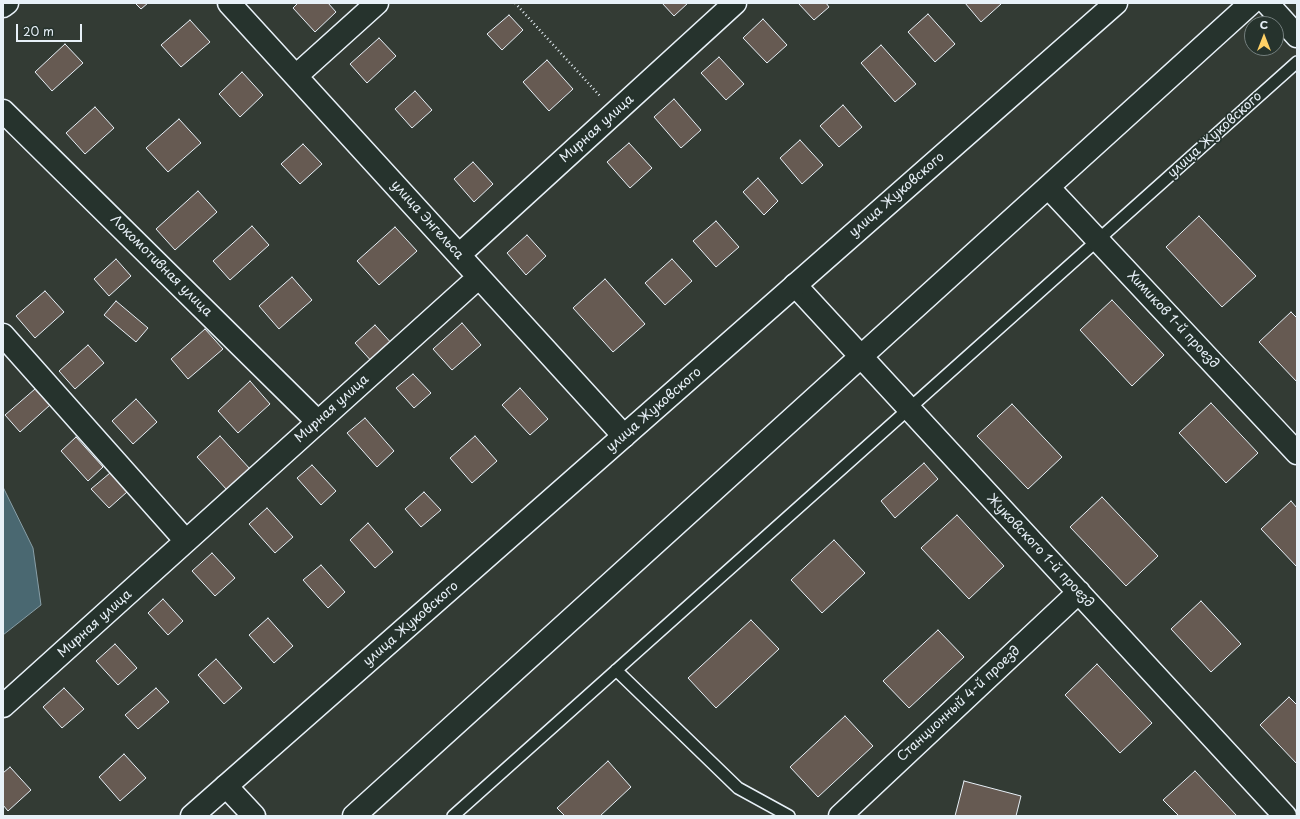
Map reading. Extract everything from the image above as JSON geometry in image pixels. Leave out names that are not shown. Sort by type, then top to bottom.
[{"type":"street","points":[[3,6],[7,3]]},
{"type":"street","name":"улица Энгельса","points":[[229,3],[624,436]]},
{"type":"street","points":[[296,76],[377,3]]},
{"type":"street","name":"Мирная улица","points":[[459,255],[735,3]]},
{"type":"street","name":"улица Жуковского","points":[[192,816],[1116,3]]},
{"type":"street","points":[[354,816],[1251,3]]},
{"type":"street","points":[[1267,3],[1297,36]]},
{"type":"street","name":"Локомотивная улица","points":[[3,111],[318,422]]},
{"type":"street","name":"Химиков 1-й проезд","points":[[1048,187],[1297,453]]},
{"type":"street","name":"Мирная улица","points":[[3,706],[479,277]]},
{"type":"street","name":"Жуковского 1-й проезд","points":[[795,285],[1285,816]]},
{"type":"street","points":[[3,335],[186,541]]},
{"type":"street","name":"Станционный 4-й проезд","points":[[840,816],[1079,592]]},
{"type":"street","points":[[226,786],[254,816]]},
{"type":"lane","name":"улица Жуковского","points":[[453,816],[1297,62]]},
{"type":"lane","points":[[616,670],[738,788],[789,816]]},
{"type":"path","points":[[515,3],[615,112]]},
{"type":"water","points":[[3,487],[33,548],[41,605],[3,635]]},
{"type":"building","points":[[135,3],[148,3],[141,9]]},
{"type":"building","points":[[298,3],[328,3],[336,12],[315,32],[293,8]]},
{"type":"building","points":[[662,3],[688,3],[674,16]]},
{"type":"building","points":[[798,3],[826,3],[829,7],[814,20]]},
{"type":"building","points":[[965,3],[1000,3],[1001,4],[981,22]]},
{"type":"building","points":[[928,14],[955,44],[935,62],[908,32]]},
{"type":"building","points":[[509,15],[523,30],[502,50],[487,34]]},
{"type":"building","points":[[763,19],[787,45],[767,63],[743,38]]},
{"type":"building","points":[[190,20],[210,42],[181,67],[161,45]]},
{"type":"building","points":[[379,38],[396,56],[367,83],[350,64]]},
{"type":"building","points":[[65,44],[83,63],[52,91],[35,72]]},
{"type":"building","points":[[881,45],[916,84],[895,102],[861,63]]},
{"type":"building","points":[[719,57],[744,84],[726,100],[701,73]]},
{"type":"building","points":[[547,60],[573,89],[549,111],[523,82]]},
{"type":"building","points":[[242,72],[263,95],[240,117],[219,94]]},
{"type":"building","points":[[415,91],[432,110],[412,128],[395,109]]},
{"type":"building","points":[[674,99],[701,130],[681,148],[654,117]]},
{"type":"building","points":[[843,105],[862,127],[839,147],[820,126]]},
{"type":"building","points":[[95,107],[114,128],[85,154],[66,133]]},
{"type":"building","points":[[179,119],[201,143],[168,172],[146,148]]},
{"type":"building","points":[[800,140],[823,165],[802,184],[780,158]]},
{"type":"building","points":[[629,143],[652,168],[630,188],[607,162]]},
{"type":"building","points":[[303,144],[322,164],[300,184],[281,164]]},
{"type":"building","points":[[473,162],[493,184],[474,202],[454,179]]},
{"type":"building","points":[[758,178],[778,201],[764,215],[743,192]]},
{"type":"building","points":[[198,191],[217,212],[175,250],[156,229]]},
{"type":"building","points":[[1199,216],[1256,276],[1222,307],[1166,247]]},
{"type":"building","points":[[716,221],[739,247],[716,267],[693,241]]},
{"type":"building","points":[[252,226],[269,245],[230,280],[213,261]]},
{"type":"building","points":[[395,227],[417,251],[379,285],[357,261]]},
{"type":"building","points":[[527,235],[546,256],[526,275],[507,253]]},
{"type":"building","points":[[116,259],[131,276],[109,296],[94,279]]},
{"type":"building","points":[[672,259],[692,281],[665,305],[645,283]]},
{"type":"building","points":[[292,277],[312,300],[279,329],[259,306]]},
{"type":"building","points":[[605,279],[645,324],[613,352],[573,308]]},
{"type":"building","points":[[45,291],[64,312],[35,338],[16,316]]},
{"type":"building","points":[[1112,300],[1164,355],[1132,386],[1080,330]]},
{"type":"building","points":[[116,301],[148,328],[136,342],[104,315]]},
{"type":"building","points":[[1291,312],[1297,318],[1297,382],[1259,342]]},
{"type":"building","points":[[462,323],[481,345],[452,370],[433,349]]},
{"type":"building","points":[[375,325],[394,346],[374,364],[355,343]]},
{"type":"building","points":[[205,329],[223,349],[188,379],[171,359]]},
{"type":"building","points":[[88,345],[104,363],[75,389],[59,371]]},
{"type":"building","points":[[413,374],[431,393],[414,408],[396,388]]},
{"type":"building","points":[[250,381],[270,404],[238,433],[218,411]]},
{"type":"building","points":[[520,388],[548,419],[530,435],[502,405]]},
{"type":"building","points":[[35,389],[50,405],[20,432],[5,415]]},
{"type":"building","points":[[136,399],[157,422],[133,444],[112,421]]},
{"type":"building","points":[[1211,403],[1258,453],[1226,483],[1179,433]]},
{"type":"building","points":[[1012,404],[1062,457],[1028,489],[977,436]]},
{"type":"building","points":[[365,418],[394,451],[377,467],[347,433]]},
{"type":"building","points":[[220,436],[250,469],[227,490],[197,457]]},
{"type":"building","points":[[475,436],[497,461],[472,483],[450,458]]},
{"type":"building","points":[[76,437],[103,467],[88,481],[61,451]]},
{"type":"building","points":[[924,463],[938,479],[895,518],[881,501]]},
{"type":"building","points":[[312,465],[336,491],[321,505],[297,478]]},
{"type":"building","points":[[110,473],[127,492],[109,508],[91,489]]},
{"type":"building","points":[[424,492],[441,510],[421,527],[405,509]]},
{"type":"building","points":[[1102,497],[1158,556],[1126,586],[1070,527]]},
{"type":"building","points":[[1291,501],[1297,508],[1297,567],[1261,529]]},
{"type":"building","points":[[267,508],[293,537],[275,553],[249,524]]},
{"type":"building","points":[[957,515],[1004,566],[969,599],[921,548]]},
{"type":"building","points":[[368,523],[393,552],[375,568],[350,540]]},
{"type":"building","points":[[834,540],[865,573],[822,613],[791,580]]},
{"type":"building","points":[[212,553],[235,578],[215,596],[192,571]]},
{"type":"building","points":[[321,565],[345,592],[328,608],[303,580]]},
{"type":"building","points":[[163,599],[183,621],[168,635],[148,613]]},
{"type":"building","points":[[1201,601],[1241,644],[1211,672],[1171,629]]},
{"type":"building","points":[[268,618],[293,646],[274,663],[249,635]]},
{"type":"building","points":[[751,620],[779,649],[716,708],[688,678]]},
{"type":"building","points":[[938,630],[964,657],[909,708],[883,681]]},
{"type":"building","points":[[115,644],[137,668],[118,685],[96,661]]},
{"type":"building","points":[[216,659],[242,688],[224,704],[198,675]]},
{"type":"building","points":[[1097,664],[1152,723],[1120,753],[1065,695]]},
{"type":"building","points":[[64,688],[84,709],[62,728],[43,707]]},
{"type":"building","points":[[156,688],[169,702],[138,729],[125,715]]},
{"type":"building","points":[[1289,697],[1297,705],[1297,764],[1260,725]]},
{"type":"building","points":[[845,716],[873,746],[818,797],[790,767]]},
{"type":"building","points":[[124,754],[146,778],[120,801],[99,777]]},
{"type":"building","points":[[608,761],[631,787],[600,816],[565,816],[557,808]]},
{"type":"building","points":[[10,767],[31,790],[8,811],[3,805],[3,773]]},
{"type":"building","points":[[1195,771],[1237,816],[1179,816],[1163,800]]},
{"type":"building","points":[[964,781],[1021,796],[1016,816],[955,816]]}]
